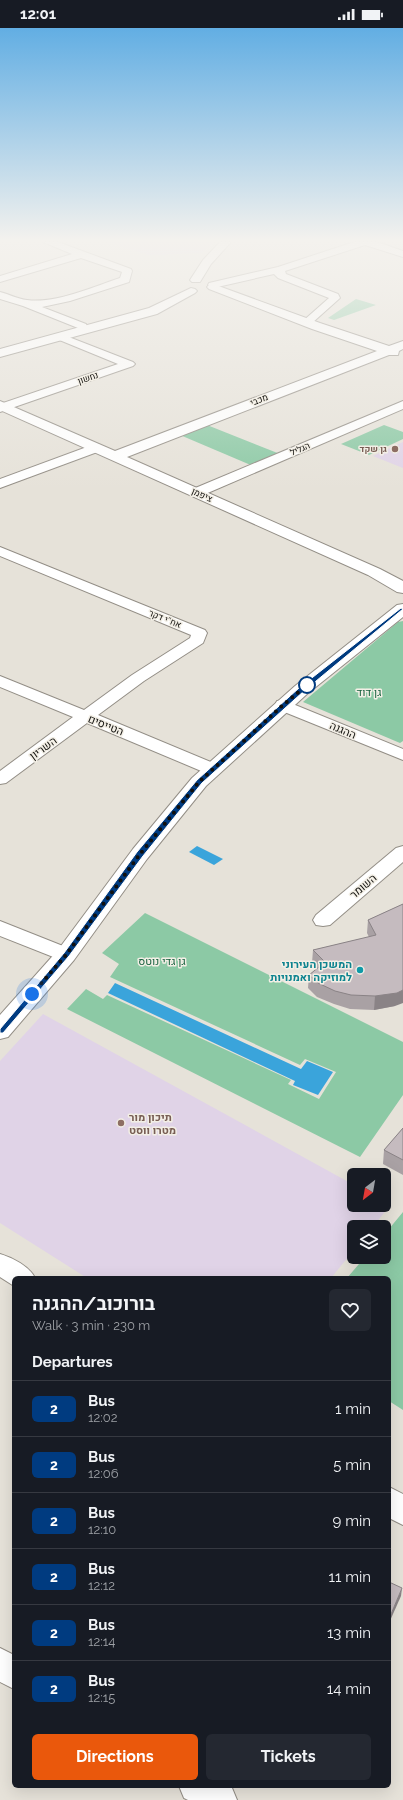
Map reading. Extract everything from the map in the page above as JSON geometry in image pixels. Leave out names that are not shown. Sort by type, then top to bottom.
[{"type":"street","points":[[0,348],[87,325]]},
{"type":"street","points":[[0,353],[105,325]]},
{"type":"street","points":[[314,325],[403,355]]},
{"type":"street","name":"נחשון","points":[[1,407],[129,364],[61,337]]},
{"type":"street","name":"מכבי","points":[[116,456],[403,345]]},
{"type":"street","name":"הגליל","points":[[198,492],[403,405]]},
{"type":"street","name":"ציפמן","points":[[1,407],[198,492],[374,572],[403,588]]},
{"type":"street","points":[[0,484],[95,448]]},
{"type":"street","name":"אח''י דקר","points":[[0,551],[198,633],[197,640],[138,678],[86,717]]},
{"type":"street","points":[[0,1031],[66,955],[140,854],[199,782],[283,705],[403,609]]},
{"type":"street","name":"הטייסים","points":[[0,681],[212,769]]},
{"type":"street","name":"ההגנה","points":[[283,705],[403,755]]},
{"type":"street","name":"השריון","points":[[0,779],[86,717]]},
{"type":"street","name":"השומר","points":[[323,920],[403,852]]},
{"type":"street","points":[[0,928],[66,955]]},
{"type":"street","points":[[0,1264],[19,1276]]},
{"type":"street","points":[[391,1502],[403,1511]]},
{"type":"street","points":[[0,1664],[12,1672]]},
{"type":"shaded area","name":"גן שקד","points":[[403,442],[403,468],[373,456]]},
{"type":"shaded area","name":"תיכון מור מטרו ווסט","points":[[43,1014],[347,1181],[347,1212],[385,1212],[378,1220],[347,1220],[347,1259],[333,1276],[84,1276],[0,1223],[0,1061]]},
{"type":"green space","points":[[207,425],[280,454],[253,466],[180,435]]},
{"type":"green space","points":[[384,425],[403,432],[403,439],[369,455],[341,444]]},
{"type":"green space","name":"גן דוד","points":[[403,621],[403,741],[400,743],[303,702],[398,622]]},
{"type":"green space","name":"גן גדי נוטס","points":[[145,913],[403,1042],[403,1095],[360,1157],[67,1009],[86,989],[103,999],[107,995],[291,1080],[288,1084],[319,1099],[336,1072],[305,1059],[300,1065],[110,977],[119,964],[102,953]]},
{"type":"green space","points":[[403,1212],[403,1410],[391,1402],[391,1276],[349,1276],[359,1264],[391,1264],[391,1227]]},
{"type":"water","points":[[197,846],[223,859],[214,865],[189,852]]},
{"type":"water","points":[[115,983],[301,1069],[307,1061],[333,1072],[318,1095],[293,1085],[295,1081],[108,993]]},
{"type":"building","name":"המשכן העירוני למוזיקה ואמנויות","points":[[403,904],[403,990],[397,993],[375,996],[351,995],[335,991],[318,983],[309,975],[325,962],[313,950],[376,935],[368,920]]},
{"type":"building","points":[[403,1128],[403,1160],[384,1150]]},
{"type":"building","points":[[391,1583],[402,1588],[391,1614]]},
{"type":"bus line","name":"2","points":[[0,1031],[86,930],[140,854],[199,782],[283,705],[403,609]]},
{"type":"place","name":"גן שקד","points":[[395,449]]},
{"type":"place","name":"המשכן העירוני למוזיקה ואמנויות","points":[[360,970]]},
{"type":"place","name":"תיכון מור מטרו ווסט","points":[[121,1123]]},
{"type":"route","points":[[32,994],[86,930],[140,854],[199,782],[283,705],[312,681],[307,685]]}]
